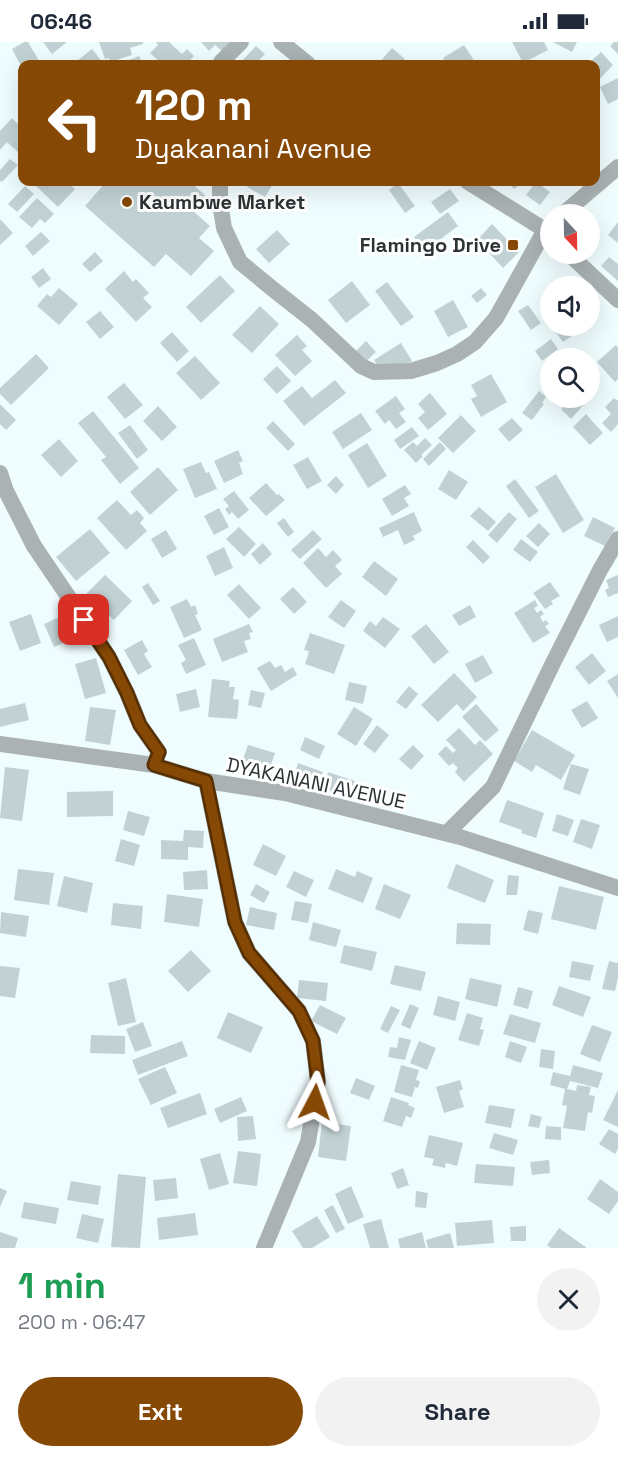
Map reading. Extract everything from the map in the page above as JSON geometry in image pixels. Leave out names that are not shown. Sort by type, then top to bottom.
[{"type":"street","points":[[223,60],[241,42]]},
{"type":"street","points":[[281,42],[303,60]]},
{"type":"street","points":[[600,182],[618,167]]},
{"type":"street","points":[[220,186],[220,210],[224,228],[240,262],[312,320],[362,366],[374,372],[411,371],[457,354],[475,342],[496,318],[540,245]]},
{"type":"street","points":[[475,186],[540,225]]},
{"type":"street","points":[[575,204],[596,186]]},
{"type":"street","points":[[580,264],[618,300]]},
{"type":"street","points":[[0,473],[6,491],[34,546],[109,657],[140,725],[159,752],[154,765]]},
{"type":"street","points":[[447,833],[493,787],[553,663],[618,539]]},
{"type":"street","name":"DYAKANANI AVENUE","points":[[0,744],[154,765],[206,781],[285,794],[447,833],[618,888]]},
{"type":"street","points":[[206,781],[235,922],[249,953],[299,1011],[313,1041],[318,1082],[308,1142],[264,1248]]},
{"type":"building","points":[[28,42],[39,60],[18,60],[12,49]]},
{"type":"building","points":[[43,42],[67,42],[52,54]]},
{"type":"building","points":[[99,42],[143,42],[143,44],[130,48],[132,55],[116,60],[105,59]]},
{"type":"building","points":[[156,42],[169,42],[182,54],[187,49],[194,56],[190,60],[158,60],[150,53],[158,45]]},
{"type":"building","points":[[201,42],[233,42],[223,52],[215,45],[209,51]]},
{"type":"building","points":[[512,42],[544,42],[548,50],[529,60],[521,60]]},
{"type":"building","points":[[553,42],[577,42],[572,52]]},
{"type":"building","points":[[618,42],[618,54],[610,46]]},
{"type":"building","points":[[464,45],[474,60],[444,60],[443,58]]},
{"type":"building","points":[[256,46],[265,54],[259,60],[243,60]]},
{"type":"building","points":[[392,48],[405,59],[404,60],[382,60]]},
{"type":"building","points":[[92,49],[101,60],[78,60]]},
{"type":"building","points":[[601,52],[613,65],[600,79],[600,60],[592,60]]},
{"type":"building","points":[[139,56],[141,60],[130,60]]},
{"type":"building","points":[[618,78],[618,99],[608,104],[600,87]]},
{"type":"building","points":[[12,118],[18,124],[18,152],[7,142],[0,150],[0,131]]},
{"type":"building","points":[[10,159],[18,165],[2,182],[0,181],[0,170]]},
{"type":"building","points":[[25,186],[34,194],[17,212],[8,204]]},
{"type":"building","points":[[36,186],[72,186],[75,189],[58,207]]},
{"type":"building","points":[[102,186],[195,186],[206,196],[193,211],[210,226],[199,238],[214,251],[191,276],[166,254],[154,267],[85,206]]},
{"type":"building","points":[[248,186],[272,186],[265,197]]},
{"type":"building","points":[[394,186],[400,186],[415,206],[405,213],[389,190]]},
{"type":"building","points":[[533,186],[542,186],[550,192],[540,205],[526,195]]},
{"type":"building","points":[[450,189],[459,201],[440,214],[431,202]]},
{"type":"building","points":[[37,198],[54,214],[45,223],[40,219],[32,228],[19,217]]},
{"type":"building","points":[[448,212],[458,226],[425,251],[414,237]]},
{"type":"building","points":[[0,219],[13,233],[0,245]]},
{"type":"building","points":[[618,222],[618,243],[608,235]]},
{"type":"building","points":[[492,224],[519,252],[503,268],[477,240]]},
{"type":"building","points":[[277,230],[290,244],[269,263],[256,249]]},
{"type":"building","points":[[41,232],[50,241],[33,256],[25,246]]},
{"type":"building","points":[[95,252],[103,261],[90,272],[82,264]]},
{"type":"building","points":[[609,257],[618,264],[618,281],[601,266]]},
{"type":"building","points":[[43,268],[51,279],[39,288],[31,277]]},
{"type":"building","points":[[124,271],[133,282],[136,279],[149,293],[143,298],[152,307],[136,322],[105,289]]},
{"type":"building","points":[[220,275],[235,291],[201,323],[186,307]]},
{"type":"building","points":[[352,281],[370,305],[346,323],[328,300]]},
{"type":"building","points":[[387,282],[414,317],[401,326],[375,291]]},
{"type":"building","points":[[59,288],[78,304],[59,325],[37,306],[47,294],[51,297]]},
{"type":"building","points":[[481,288],[487,295],[477,303],[471,296]]},
{"type":"building","points":[[453,300],[468,327],[448,337],[434,311]]},
{"type":"building","points":[[528,305],[540,324],[531,330],[518,311]]},
{"type":"building","points":[[260,306],[279,324],[252,353],[232,335]]},
{"type":"building","points":[[100,311],[114,327],[100,339],[86,322]]},
{"type":"building","points":[[172,332],[189,351],[177,362],[160,343]]},
{"type":"building","points":[[297,335],[307,346],[302,350],[312,361],[295,376],[275,355]]},
{"type":"building","points":[[558,336],[572,336],[563,342]]},
{"type":"building","points":[[551,339],[557,348],[540,348],[540,358],[535,351]]},
{"type":"building","points":[[366,341],[376,352],[359,368],[349,358]]},
{"type":"building","points":[[401,343],[412,361],[385,378],[374,360]]},
{"type":"building","points":[[616,345],[618,348],[618,379],[615,382],[600,365],[600,359]]},
{"type":"building","points":[[36,354],[49,368],[11,405],[0,394],[0,388]]},
{"type":"building","points":[[195,356],[220,383],[201,400],[176,373]]},
{"type":"building","points":[[277,366],[291,381],[277,394],[263,379]]},
{"type":"building","points":[[491,374],[507,402],[481,417],[471,399],[477,396],[471,385]]},
{"type":"building","points":[[335,380],[346,393],[304,426],[283,401],[302,386],[312,398]]},
{"type":"building","points":[[124,383],[143,405],[125,419],[107,397]]},
{"type":"building","points":[[539,391],[541,408],[532,420],[522,413]]},
{"type":"building","points":[[430,393],[447,414],[428,430],[418,418],[425,412],[418,404]]},
{"type":"building","points":[[396,396],[405,409],[399,413],[406,422],[396,429],[389,420],[385,424],[375,411]]},
{"type":"building","points":[[614,398],[618,401],[618,424],[611,432],[602,423],[611,414],[605,407]]},
{"type":"building","points":[[0,404],[16,420],[6,430],[0,424]]},
{"type":"building","points":[[158,406],[177,427],[162,441],[143,421]]},
{"type":"building","points":[[562,408],[581,408],[571,419]]},
{"type":"building","points":[[93,411],[139,468],[120,484],[101,460],[106,457],[78,423]]},
{"type":"building","points":[[361,413],[372,430],[343,449],[332,432]]},
{"type":"building","points":[[586,414],[603,433],[590,445],[573,427]]},
{"type":"building","points":[[461,415],[476,431],[453,453],[438,438]]},
{"type":"building","points":[[512,418],[523,430],[509,442],[498,429]]},
{"type":"building","points":[[273,421],[295,444],[288,451],[266,428]]},
{"type":"building","points":[[130,425],[148,450],[137,459],[118,433]]},
{"type":"building","points":[[412,427],[419,436],[400,449],[394,440]]},
{"type":"building","points":[[425,438],[432,445],[416,463],[404,450],[413,442],[417,446]]},
{"type":"building","points":[[59,439],[78,461],[61,477],[41,455]]},
{"type":"building","points":[[440,442],[446,449],[429,466],[423,459]]},
{"type":"building","points":[[367,443],[387,476],[368,488],[348,455]]},
{"type":"building","points":[[238,450],[243,461],[239,463],[243,474],[224,483],[214,461]]},
{"type":"building","points":[[308,457],[322,481],[307,489],[293,465]]},
{"type":"building","points":[[201,462],[217,489],[195,498],[183,469]]},
{"type":"building","points":[[158,467],[178,490],[150,515],[130,492]]},
{"type":"building","points":[[449,470],[468,482],[456,500],[438,489]]},
{"type":"building","points":[[556,474],[584,520],[563,533],[535,487]]},
{"type":"building","points":[[336,476],[344,485],[336,494],[327,485]]},
{"type":"building","points":[[515,479],[539,511],[529,518],[506,486]]},
{"type":"building","points":[[266,483],[285,500],[266,516],[249,498]]},
{"type":"building","points":[[405,485],[411,494],[404,498],[409,506],[392,516],[382,499]]},
{"type":"building","points":[[234,491],[249,510],[238,519],[232,512],[229,515],[225,509],[229,506],[223,499]]},
{"type":"building","points":[[117,500],[131,515],[137,510],[144,518],[140,523],[147,531],[126,550],[97,518]]},
{"type":"building","points":[[479,507],[496,522],[488,531],[470,516]]},
{"type":"building","points":[[219,508],[229,527],[214,535],[204,516]]},
{"type":"building","points":[[414,512],[422,531],[413,536],[415,540],[404,545],[398,530],[383,537],[379,528]]},
{"type":"building","points":[[509,512],[517,519],[497,543],[488,535]]},
{"type":"building","points":[[593,517],[615,528],[605,546],[584,536]]},
{"type":"building","points":[[284,518],[294,532],[288,537],[277,523]]},
{"type":"building","points":[[539,523],[550,534],[538,547],[526,536]]},
{"type":"building","points":[[239,527],[256,544],[244,557],[226,539]]},
{"type":"building","points":[[90,529],[110,553],[76,581],[56,557]]},
{"type":"building","points":[[166,530],[177,549],[162,558],[151,539]]},
{"type":"building","points":[[313,530],[322,539],[300,559],[291,550]]},
{"type":"building","points":[[521,539],[538,552],[530,562],[513,550]]},
{"type":"building","points":[[473,540],[490,557],[483,564],[466,547]]},
{"type":"building","points":[[263,543],[272,554],[260,565],[251,554]]},
{"type":"building","points":[[224,547],[233,568],[215,576],[206,556]]},
{"type":"building","points":[[318,548],[326,557],[333,550],[342,560],[335,566],[342,574],[326,588],[303,563]]},
{"type":"building","points":[[374,561],[398,579],[386,596],[362,577]]},
{"type":"building","points":[[105,575],[132,601],[114,620],[86,594]]},
{"type":"building","points":[[618,575],[618,593],[608,597],[605,590],[609,588],[606,580]]},
{"type":"building","points":[[550,582],[560,596],[551,601],[553,604],[545,609],[533,593]]},
{"type":"building","points":[[148,583],[160,601],[153,605],[142,587]]},
{"type":"building","points":[[239,584],[261,608],[249,619],[227,595]]},
{"type":"building","points":[[293,587],[307,602],[294,614],[280,599]]},
{"type":"building","points":[[187,599],[191,607],[195,605],[198,614],[195,615],[202,630],[184,638],[170,607]]},
{"type":"building","points":[[341,600],[356,611],[344,628],[328,617]]},
{"type":"building","points":[[535,600],[538,606],[534,608],[537,613],[541,610],[544,614],[540,617],[543,622],[546,620],[549,624],[545,626],[550,633],[533,643],[514,613]]},
{"type":"building","points":[[470,605],[476,617],[459,626],[452,615]]},
{"type":"building","points":[[31,614],[41,643],[20,651],[9,622]]},
{"type":"building","points":[[64,615],[75,638],[54,647],[44,624]]},
{"type":"building","points":[[618,616],[618,637],[607,642],[599,625]]},
{"type":"building","points":[[383,617],[400,629],[385,648],[363,631],[370,621],[376,626]]},
{"type":"building","points":[[249,624],[253,632],[249,633],[251,639],[244,641],[248,652],[222,662],[213,639]]},
{"type":"building","points":[[426,624],[449,652],[434,664],[411,636]]},
{"type":"building","points":[[310,633],[345,645],[334,674],[305,664],[309,651],[304,650]]},
{"type":"building","points":[[194,638],[206,665],[186,674],[181,663],[186,660],[178,645]]},
{"type":"building","points":[[142,640],[148,651],[144,654],[152,667],[138,675],[124,650]]},
{"type":"building","points":[[592,653],[606,671],[589,685],[575,667]]},
{"type":"building","points":[[483,655],[493,673],[475,683],[465,664]]},
{"type":"building","points":[[96,658],[106,693],[85,699],[75,664]]},
{"type":"building","points":[[270,661],[275,668],[281,665],[285,672],[293,667],[297,675],[271,691],[257,668]]},
{"type":"building","points":[[454,673],[477,697],[463,711],[457,704],[438,722],[421,705]]},
{"type":"building","points":[[618,674],[618,698],[607,681]]},
{"type":"building","points":[[212,679],[230,681],[229,687],[235,687],[233,699],[239,700],[237,719],[208,717]]},
{"type":"building","points":[[349,682],[367,686],[363,704],[345,700]]},
{"type":"building","points":[[409,686],[418,694],[406,709],[396,702]]},
{"type":"building","points":[[196,689],[200,707],[180,712],[176,694]]},
{"type":"building","points":[[251,690],[265,693],[261,708],[248,705]]},
{"type":"building","points":[[587,701],[598,718],[582,728],[571,710]]},
{"type":"building","points":[[25,703],[29,720],[0,727],[0,709]]},
{"type":"building","points":[[476,704],[499,730],[485,742],[462,717]]},
{"type":"building","points":[[90,707],[116,710],[110,745],[85,741]]},
{"type":"building","points":[[354,707],[373,719],[356,746],[337,734]]},
{"type":"building","points":[[377,725],[389,735],[375,753],[363,744]]},
{"type":"building","points":[[459,728],[475,745],[480,740],[493,754],[464,782],[455,772],[458,768],[453,763],[449,766],[438,754],[446,746],[453,753],[456,750],[446,740]]},
{"type":"building","points":[[532,730],[575,755],[561,780],[536,765],[532,772],[514,761]]},
{"type":"building","points":[[305,737],[325,746],[319,759],[300,750]]},
{"type":"building","points":[[248,745],[275,753],[267,776],[240,768]]},
{"type":"building","points":[[413,745],[424,756],[411,770],[399,759]]},
{"type":"building","points":[[298,763],[323,772],[318,788],[293,779]]},
{"type":"building","points":[[571,764],[589,769],[580,795],[563,789]]},
{"type":"building","points":[[5,767],[29,770],[22,821],[0,818]]},
{"type":"building","points":[[328,772],[355,781],[350,798],[323,789]]},
{"type":"building","points":[[113,791],[113,816],[67,817],[67,792]]},
{"type":"building","points":[[507,800],[544,813],[536,838],[499,822]]},
{"type":"building","points":[[128,811],[150,817],[144,836],[123,830]]},
{"type":"building","points":[[557,814],[574,820],[568,836],[552,831]]},
{"type":"building","points":[[581,819],[600,825],[592,849],[573,842]]},
{"type":"building","points":[[184,830],[204,831],[203,848],[188,847],[188,860],[161,859],[161,840],[183,841]]},
{"type":"building","points":[[121,839],[140,845],[134,866],[115,861]]},
{"type":"building","points":[[263,844],[286,856],[276,876],[253,865]]},
{"type":"building","points":[[456,864],[494,880],[485,903],[447,888]]},
{"type":"building","points":[[18,869],[54,873],[49,905],[14,900]]},
{"type":"building","points":[[336,869],[355,877],[357,871],[373,878],[363,903],[328,889]]},
{"type":"building","points":[[207,870],[208,889],[184,890],[183,872]]},
{"type":"building","points":[[294,871],[314,880],[306,897],[286,887]]},
{"type":"building","points":[[508,875],[519,876],[517,895],[506,895]]},
{"type":"building","points":[[64,876],[93,883],[87,913],[57,906]]},
{"type":"building","points":[[256,884],[270,892],[264,903],[250,895]]},
{"type":"building","points":[[384,884],[411,895],[400,919],[375,909]]},
{"type":"building","points":[[559,886],[604,897],[596,930],[551,919]]},
{"type":"building","points":[[167,894],[203,899],[199,927],[164,922]]},
{"type":"building","points":[[295,901],[312,904],[308,923],[291,920]]},
{"type":"building","points":[[113,903],[143,906],[141,929],[111,925]]},
{"type":"building","points":[[250,907],[277,913],[274,930],[246,925]]},
{"type":"building","points":[[528,910],[543,913],[538,934],[523,930]]},
{"type":"building","points":[[1,912],[29,916],[26,937],[0,933]]},
{"type":"building","points":[[313,922],[341,930],[336,947],[309,940]]},
{"type":"building","points":[[457,923],[491,924],[490,945],[456,944]]},
{"type":"building","points":[[344,945],[377,952],[372,971],[340,963]]},
{"type":"building","points":[[191,950],[211,971],[188,992],[168,971]]},
{"type":"building","points":[[572,961],[594,965],[590,981],[569,977]]},
{"type":"building","points":[[609,961],[618,963],[615,991],[602,989]]},
{"type":"building","points":[[395,965],[426,972],[421,991],[390,984]]},
{"type":"building","points":[[0,966],[20,968],[15,998],[0,996]]},
{"type":"building","points":[[126,978],[136,1022],[118,1026],[108,983]]},
{"type":"building","points":[[470,978],[502,985],[497,1007],[465,999]]},
{"type":"building","points":[[299,980],[328,983],[326,1001],[297,998]]},
{"type":"building","points":[[559,986],[591,997],[583,1017],[552,1005]]},
{"type":"building","points":[[518,987],[533,991],[528,1009],[513,1005]]},
{"type":"building","points":[[438,996],[460,1002],[455,1021],[433,1015]]},
{"type":"building","points":[[410,1004],[419,1008],[410,1029],[401,1025]]},
{"type":"building","points":[[320,1005],[346,1018],[337,1034],[311,1021]]},
{"type":"building","points":[[391,1006],[400,1010],[388,1033],[380,1029]]},
{"type":"building","points":[[228,1012],[263,1027],[251,1053],[217,1038]]},
{"type":"building","points":[[467,1013],[483,1018],[480,1029],[484,1030],[479,1046],[458,1040]]},
{"type":"building","points":[[510,1014],[541,1023],[535,1043],[503,1034]]},
{"type":"building","points":[[143,1022],[152,1046],[135,1052],[126,1029]]},
{"type":"building","points":[[592,1025],[612,1032],[600,1062],[580,1054]]},
{"type":"building","points":[[91,1035],[125,1036],[125,1054],[90,1053]]},
{"type":"building","points":[[399,1037],[411,1040],[405,1060],[388,1057],[390,1047],[397,1048]]},
{"type":"building","points":[[182,1041],[188,1056],[138,1075],[132,1060]]},
{"type":"building","points":[[419,1041],[436,1048],[427,1070],[410,1063]]},
{"type":"building","points":[[510,1041],[527,1047],[521,1063],[505,1057]]},
{"type":"building","points":[[541,1049],[555,1051],[553,1069],[539,1067]]},
{"type":"building","points":[[401,1065],[419,1070],[416,1080],[420,1081],[412,1097],[394,1092]]},
{"type":"building","points":[[573,1065],[603,1073],[598,1088],[570,1081],[567,1089],[576,1091],[577,1085],[591,1087],[589,1095],[595,1096],[592,1113],[588,1112],[585,1131],[563,1128],[567,1106],[562,1105],[565,1089],[550,1085],[553,1072],[570,1076]]},
{"type":"building","points":[[165,1067],[177,1093],[151,1105],[138,1079]]},
{"type":"building","points":[[356,1078],[375,1086],[369,1100],[350,1093]]},
{"type":"building","points":[[460,1080],[463,1089],[459,1091],[464,1107],[444,1113],[436,1087]]},
{"type":"building","points":[[618,1090],[618,1127],[603,1120]]},
{"type":"building","points":[[200,1093],[207,1114],[168,1128],[160,1108]]},
{"type":"building","points":[[241,1097],[247,1111],[220,1123],[214,1109]]},
{"type":"building","points":[[391,1097],[409,1103],[408,1105],[415,1108],[411,1118],[406,1116],[402,1127],[383,1121]]},
{"type":"building","points":[[489,1105],[515,1109],[511,1128],[485,1123]]},
{"type":"building","points":[[531,1114],[542,1117],[539,1128],[528,1126]]},
{"type":"building","points":[[253,1116],[256,1139],[238,1141],[237,1117]]},
{"type":"building","points":[[322,1122],[351,1126],[346,1161],[318,1157]]},
{"type":"building","points":[[546,1126],[561,1127],[561,1140],[545,1139]]},
{"type":"building","points":[[609,1129],[618,1134],[618,1149],[615,1154],[599,1144]]},
{"type":"building","points":[[494,1133],[518,1140],[513,1155],[489,1148]]},
{"type":"building","points":[[429,1135],[463,1143],[457,1166],[446,1163],[445,1168],[432,1165],[434,1159],[424,1157]]},
{"type":"building","points":[[238,1151],[261,1154],[257,1186],[233,1183]]},
{"type":"building","points":[[220,1153],[229,1184],[209,1190],[200,1159]]},
{"type":"building","points":[[549,1160],[550,1173],[532,1175],[530,1162]]},
{"type":"building","points":[[476,1164],[515,1167],[513,1186],[474,1183]]},
{"type":"building","points":[[403,1168],[409,1185],[397,1189],[391,1173]]},
{"type":"building","points":[[118,1174],[146,1177],[140,1248],[111,1247]]},
{"type":"building","points":[[176,1178],[178,1198],[155,1201],[153,1180]]},
{"type":"building","points":[[600,1179],[618,1192],[618,1201],[609,1214],[587,1199]]},
{"type":"building","points":[[71,1181],[101,1186],[98,1205],[67,1200]]},
{"type":"building","points":[[351,1186],[364,1217],[348,1224],[335,1194]]},
{"type":"building","points":[[0,1188],[7,1191],[0,1207]]},
{"type":"building","points":[[416,1191],[428,1193],[426,1208],[415,1207]]},
{"type":"building","points":[[24,1202],[59,1208],[56,1224],[21,1218]]},
{"type":"building","points":[[333,1205],[345,1229],[336,1233],[324,1210]]},
{"type":"building","points":[[195,1213],[198,1235],[159,1240],[157,1218]]},
{"type":"building","points":[[82,1214],[104,1219],[98,1243],[76,1238]]},
{"type":"building","points":[[317,1216],[330,1237],[312,1248],[303,1248],[292,1231]]},
{"type":"building","points":[[381,1219],[389,1248],[370,1248],[363,1224]]},
{"type":"building","points":[[492,1220],[494,1243],[457,1246],[455,1223]]},
{"type":"building","points":[[526,1226],[526,1241],[511,1241],[510,1227]]},
{"type":"building","points":[[559,1228],[587,1248],[551,1248],[547,1245]]},
{"type":"building","points":[[0,1232],[18,1238],[15,1248],[0,1248]]},
{"type":"building","points":[[422,1232],[426,1248],[400,1248],[398,1239]]},
{"type":"building","points":[[450,1233],[454,1248],[428,1248],[426,1240]]},
{"type":"place","name":"Kaumbwe Market","points":[[127,202]]},
{"type":"place","name":"Flamingo Drive","points":[[513,245]]},
{"type":"route","points":[[84,620],[109,657],[140,725],[159,752],[154,765],[206,781],[235,922],[249,953],[299,1011],[313,1041],[318,1082],[315,1102]]}]
